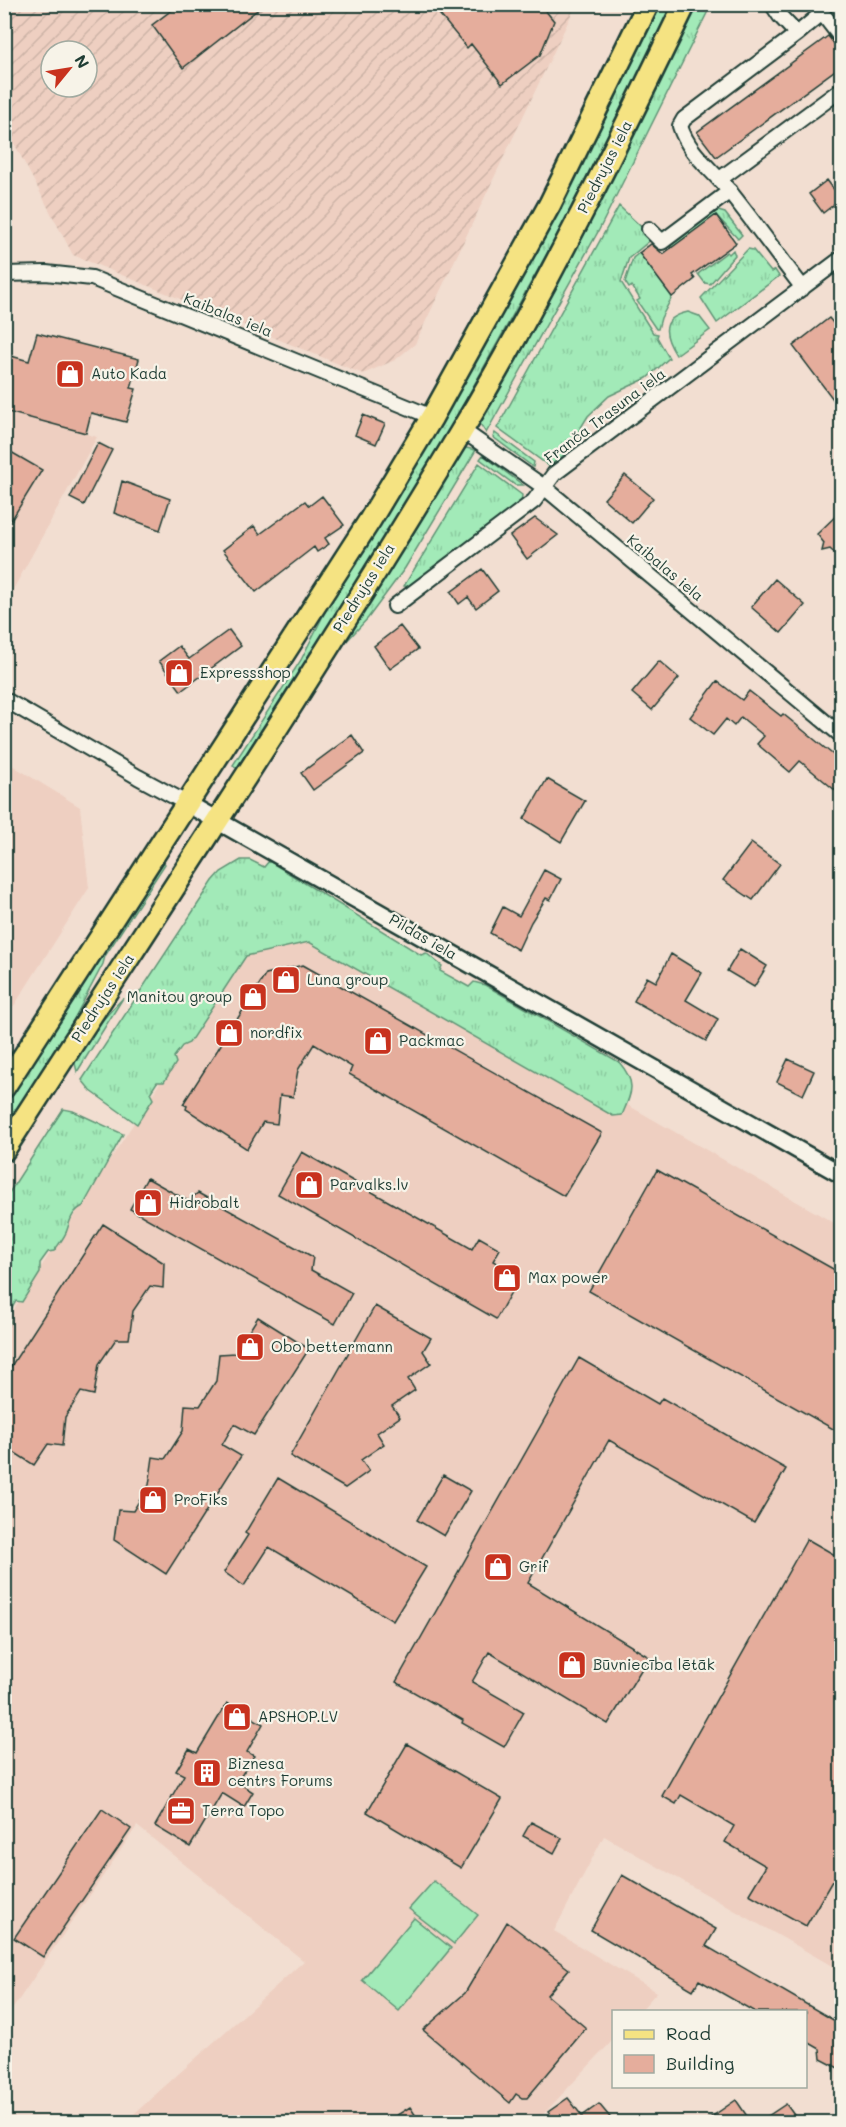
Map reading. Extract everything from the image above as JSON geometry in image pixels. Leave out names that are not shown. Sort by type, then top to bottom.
[{"type":"main road","name":"Piedrujas iela","points":[[4,1087],[370,520],[432,417],[550,204],[648,4]]},
{"type":"main road","name":"Piedrujas iela","points":[[4,1149],[218,820],[462,430],[603,174],[685,4]]},
{"type":"street","points":[[771,4],[797,34]]},
{"type":"street","points":[[803,288],[730,191],[704,164],[683,136],[680,126],[684,119],[797,34],[821,8],[842,39]]},
{"type":"street","points":[[720,179],[842,89]]},
{"type":"street","points":[[649,229],[662,242],[730,191]]},
{"type":"street","name":"Franča Trasuna iela","points":[[395,606],[534,501],[554,474],[842,258]]},
{"type":"street","name":"Kaibalas iela","points":[[4,274],[46,273],[92,278],[415,408],[432,417]]},
{"type":"street","name":"Kaibalas iela","points":[[462,430],[544,487],[842,736]]},
{"type":"street","name":"Pildas iela","points":[[4,699],[128,772],[218,820],[842,1175]]},
{"type":"shaded area","points":[[4,5],[576,5],[415,344],[395,360],[363,374],[73,255],[5,126]]},
{"type":"shaded area","points":[[5,411],[97,437],[5,604]]},
{"type":"shaded area","points":[[5,761],[80,807],[89,888],[5,1020]]},
{"type":"shaded area","points":[[318,928],[841,1227],[841,1971],[604,1836],[554,1931],[657,1992],[641,2010],[612,2010],[612,2041],[536,2122],[125,2122],[304,1961],[137,1826],[5,2020],[5,1323],[244,952]]},
{"type":"green space","points":[[661,5],[674,5],[627,102],[545,257],[449,430],[390,532],[237,768],[233,765],[301,660],[338,586],[538,246],[604,121]]},
{"type":"green space","points":[[696,5],[711,5],[599,230],[486,433],[479,422],[658,84]]},
{"type":"green space","points":[[619,206],[653,238],[629,258],[621,282],[653,333],[658,334],[657,337],[669,358],[647,378],[609,396],[588,416],[564,455],[549,466],[497,428]]},
{"type":"green space","points":[[710,212],[725,213],[742,235],[738,239],[716,215],[672,248],[670,244]]},
{"type":"green space","points":[[748,249],[753,250],[771,272],[775,270],[779,276],[717,323],[701,298]]},
{"type":"green space","points":[[733,250],[735,255],[710,284],[705,283],[698,274]]},
{"type":"green space","points":[[639,253],[672,297],[658,329],[637,301],[640,299],[632,286],[629,288],[625,282],[633,258]]},
{"type":"green space","points":[[688,312],[699,316],[710,330],[676,355],[667,335],[668,323]]},
{"type":"green space","points":[[495,433],[534,462],[533,467],[493,437]]},
{"type":"green space","points":[[466,448],[476,450],[405,568],[368,618],[332,657],[459,454]]},
{"type":"green space","points":[[483,455],[523,485],[515,485],[480,459]]},
{"type":"green space","points":[[479,463],[522,495],[521,504],[410,587],[404,586]]},
{"type":"green space","points":[[162,860],[165,864],[105,956],[65,1036],[5,1130],[5,1106]]},
{"type":"green space","points":[[241,860],[250,860],[264,867],[269,861],[421,955],[426,953],[442,966],[440,971],[469,987],[474,982],[485,985],[619,1062],[625,1069],[631,1088],[622,1115],[613,1116],[309,942],[246,956],[189,1043],[182,1046],[174,1057],[176,1063],[164,1082],[157,1082],[150,1093],[153,1099],[137,1124],[91,1091],[82,1080],[213,881],[221,872]]},
{"type":"green space","points":[[123,998],[77,1072],[75,1063],[81,1048]]},
{"type":"green space","points":[[63,1109],[73,1111],[123,1134],[83,1206],[72,1216],[63,1238],[54,1251],[48,1252],[40,1263],[40,1273],[22,1302],[16,1301],[9,1313],[10,1322],[5,1330],[5,1199]]},
{"type":"green space","points":[[434,1881],[478,1915],[454,1944],[409,1909]]},
{"type":"green space","points":[[414,1918],[451,1948],[399,2011],[362,1980]]},
{"type":"building","points":[[180,4],[265,4],[183,68],[152,25]]},
{"type":"building","points":[[431,4],[540,4],[554,21],[540,55],[502,84],[471,44],[467,48]]},
{"type":"building","points":[[828,36],[835,45],[842,48],[842,65],[716,157],[697,132]]},
{"type":"building","points":[[827,180],[841,199],[823,213],[809,194]]},
{"type":"building","points":[[716,215],[736,243],[692,275],[695,279],[672,297],[639,253],[651,244],[663,254]]},
{"type":"building","points":[[829,318],[842,334],[842,411],[793,346]]},
{"type":"building","name":"Auto Kada","points":[[37,333],[139,359],[131,388],[136,389],[126,422],[91,413],[86,433],[4,411],[4,354],[29,361]]},
{"type":"building","points":[[363,415],[385,424],[376,444],[355,435]]},
{"type":"building","points":[[98,443],[112,450],[84,505],[70,498]]},
{"type":"building","points":[[4,448],[42,470],[4,532]]},
{"type":"building","points":[[625,475],[653,498],[632,523],[604,499]]},
{"type":"building","points":[[122,481],[170,499],[160,530],[114,513]]},
{"type":"building","points":[[322,496],[344,525],[325,538],[329,544],[317,552],[314,547],[256,592],[223,550],[254,526],[260,534],[305,501],[309,506]]},
{"type":"building","points":[[842,510],[842,560],[830,549],[822,551],[824,543],[817,534]]},
{"type":"building","points":[[535,518],[558,535],[527,559],[510,536]]},
{"type":"building","points":[[482,569],[498,591],[476,608],[468,597],[459,604],[451,592]]},
{"type":"building","points":[[775,579],[805,605],[781,633],[751,607]]},
{"type":"building","points":[[400,626],[418,649],[390,669],[374,646]]},
{"type":"building","points":[[229,630],[241,646],[181,691],[159,661],[179,646],[189,659]]},
{"type":"building","points":[[659,661],[679,678],[652,710],[632,693]]},
{"type":"building","points":[[717,681],[742,700],[749,691],[781,716],[783,714],[842,762],[842,796],[800,761],[790,772],[757,744],[764,736],[741,717],[734,726],[726,719],[713,735],[690,717]]},
{"type":"building","points":[[352,735],[364,753],[313,790],[301,773]]},
{"type":"building","points":[[547,779],[585,801],[561,842],[524,819]]},
{"type":"building","points":[[751,843],[780,864],[753,900],[723,880]]},
{"type":"building","points":[[544,870],[561,879],[550,900],[546,898],[531,922],[518,950],[490,933],[503,907],[519,916]]},
{"type":"building","points":[[740,949],[767,966],[754,987],[727,971]]},
{"type":"building","points":[[671,954],[702,973],[686,1000],[718,1019],[706,1041],[634,1001],[647,977],[656,982]]},
{"type":"building","points":[[303,965],[602,1133],[564,1196],[349,1074],[352,1067],[314,1044],[298,1070],[293,1097],[280,1095],[277,1124],[263,1122],[247,1149],[186,1109],[187,1106],[183,1104],[266,974]]},
{"type":"building","points":[[788,1059],[814,1071],[803,1095],[777,1082]]},
{"type":"building","points":[[302,1152],[472,1249],[479,1237],[500,1249],[493,1261],[520,1276],[496,1319],[278,1194]]},
{"type":"building","points":[[657,1170],[842,1274],[842,1434],[589,1291]]},
{"type":"building","points":[[147,1178],[188,1201],[198,1193],[313,1257],[311,1270],[352,1293],[335,1324],[130,1209]]},
{"type":"building","points":[[103,1224],[164,1263],[163,1288],[150,1286],[133,1311],[129,1339],[116,1339],[99,1364],[94,1395],[81,1392],[65,1417],[62,1446],[48,1444],[34,1465],[4,1446],[4,1377]]},
{"type":"building","points":[[375,1306],[431,1338],[423,1351],[431,1363],[408,1379],[415,1390],[392,1406],[400,1417],[377,1433],[384,1444],[361,1460],[369,1471],[345,1488],[290,1456]]},
{"type":"building","points":[[258,1317],[309,1349],[254,1435],[234,1424],[222,1445],[241,1456],[166,1574],[114,1540],[118,1510],[133,1511],[149,1485],[153,1457],[165,1459],[183,1431],[185,1405],[200,1406],[216,1381],[219,1354],[235,1353]]},
{"type":"building","points":[[579,1358],[658,1404],[662,1398],[786,1469],[754,1523],[609,1440],[528,1583],[649,1657],[608,1724],[489,1652],[472,1682],[524,1712],[504,1747],[462,1723],[463,1720],[396,1682]]},
{"type":"building","points":[[443,1475],[471,1491],[444,1536],[417,1520]]},
{"type":"building","points":[[278,1478],[426,1567],[393,1621],[269,1547],[244,1586],[224,1572],[248,1535],[245,1533]]},
{"type":"building","points":[[807,1539],[842,1559],[842,1887],[832,1881],[806,1926],[749,1894],[766,1866],[725,1842],[734,1826],[681,1795],[676,1804],[662,1796]]},
{"type":"building","name":"Biznesa centrs Forums","points":[[227,1703],[263,1724],[247,1752],[254,1756],[237,1782],[253,1792],[244,1807],[222,1793],[190,1847],[155,1826],[184,1775],[176,1771],[189,1749],[197,1753]]},
{"type":"building","points":[[407,1744],[502,1799],[461,1868],[367,1812]]},
{"type":"building","points":[[102,1809],[131,1829],[43,1957],[14,1938]]},
{"type":"building","points":[[531,1822],[562,1838],[554,1853],[523,1836]]},
{"type":"building","points":[[622,1875],[716,1929],[706,1946],[842,2025],[842,2070],[821,2059],[820,2049],[807,2042],[807,2010],[752,2010],[699,1980],[693,1990],[591,1930]]},
{"type":"building","points":[[507,1922],[569,1969],[547,1995],[586,2028],[527,2098],[516,2094],[510,2103],[423,2030],[465,1993]]},
{"type":"building","points":[[568,2098],[582,2116],[599,2104],[614,2122],[555,2122],[548,2112]]},
{"type":"building","points":[[736,2100],[751,2122],[704,2122]]},
{"type":"building","points":[[786,2104],[799,2122],[759,2122]]},
{"type":"building","points":[[410,2107],[420,2122],[386,2122]]},
{"type":"place","name":"Auto Kada","points":[[70,374]]},
{"type":"place","name":"Expressshop","points":[[179,673]]},
{"type":"place","name":"Luna group","points":[[286,980]]},
{"type":"place","name":"Manitou group","points":[[253,997]]},
{"type":"place","name":"nordfix","points":[[229,1033]]},
{"type":"place","name":"Packmac","points":[[378,1041]]},
{"type":"place","name":"Parvalks.lv","points":[[309,1185]]},
{"type":"place","name":"Hidrobalt","points":[[148,1203]]},
{"type":"place","name":"Max power","points":[[507,1278]]},
{"type":"place","name":"Obo bettermann","points":[[250,1347]]},
{"type":"place","name":"ProFiks","points":[[153,1500]]},
{"type":"place","name":"Grif","points":[[498,1567]]},
{"type":"place","name":"Būvniecība lētāk","points":[[572,1665]]},
{"type":"place","name":"APSHOP.LV","points":[[237,1717]]},
{"type":"place","name":"Biznesa centrs Forums","points":[[207,1773]]},
{"type":"place","name":"Terra Topo","points":[[181,1811]]}]
